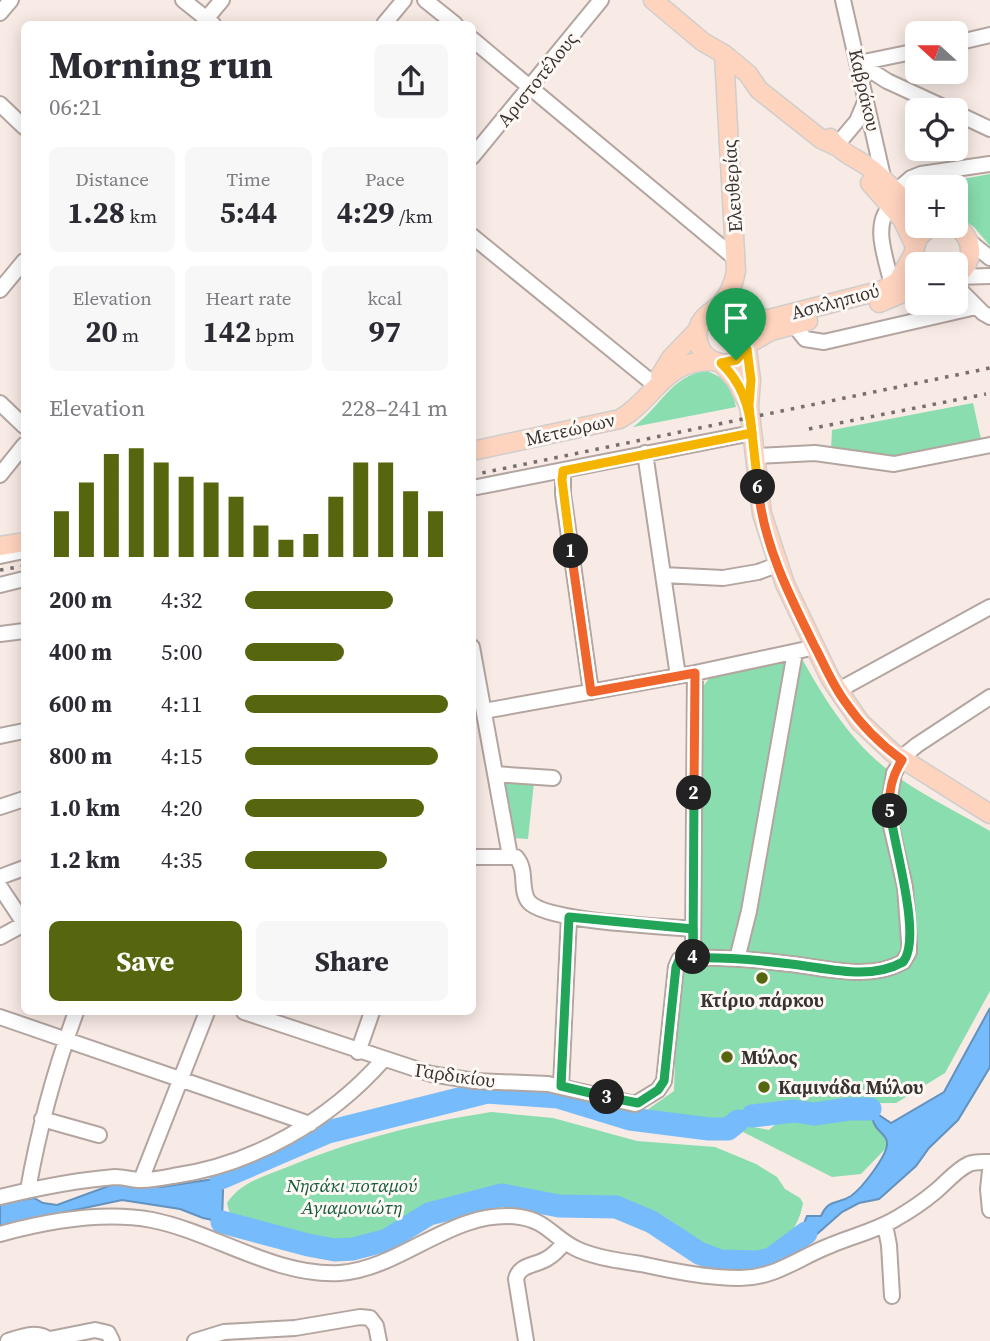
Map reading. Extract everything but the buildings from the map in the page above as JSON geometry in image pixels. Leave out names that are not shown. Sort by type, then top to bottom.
[{"type":"main road","points":[[653,0],[703,42],[724,54],[748,74],[759,90],[821,139],[870,168],[890,193],[908,230],[915,252]]},
{"type":"main road","points":[[666,0],[709,35],[724,54]]},
{"type":"main road","name":"Ελευθερίας","points":[[698,330],[703,318],[714,311],[730,292],[734,281],[736,259],[724,54]]},
{"type":"main road","points":[[851,158],[862,175],[905,202]]},
{"type":"main road","points":[[968,238],[971,253],[968,263]]},
{"type":"main road","name":"Ασκληπιού","points":[[740,314],[751,319],[768,319],[873,293],[892,285],[905,271]]},
{"type":"main road","name":"Ασκληπιού","points":[[748,346],[771,331],[875,304],[905,292]]},
{"type":"main road","points":[[714,311],[727,309],[740,314],[749,328],[749,406],[760,506],[777,565],[795,607],[838,691],[869,731],[902,760],[990,814]]},
{"type":"main road","points":[[698,330],[700,348],[736,380],[749,406]]},
{"type":"main road","name":"Μετεώρων","points":[[476,450],[620,419],[635,409],[655,385],[671,358],[698,330]]},
{"type":"main road","points":[[717,362],[736,360],[748,346]]},
{"type":"main road","name":"Μετεώρων","points":[[655,385],[668,374],[690,363],[717,362]]},
{"type":"main road","points":[[0,546],[21,542]]},
{"type":"street","points":[[0,13],[12,0]]},
{"type":"street","points":[[183,0],[208,21]]},
{"type":"street","points":[[210,21],[222,0]]},
{"type":"street","points":[[386,21],[404,0]]},
{"type":"street","points":[[425,0],[451,21]]},
{"type":"street","name":"Αριστοτέλους","points":[[476,152],[601,0]]},
{"type":"street","name":"Καβράκου","points":[[843,0],[890,193]]},
{"type":"street","points":[[968,40],[990,35]]},
{"type":"street","points":[[476,42],[736,259]]},
{"type":"street","points":[[859,63],[905,53]]},
{"type":"street","points":[[859,63],[887,81],[924,98]]},
{"type":"street","points":[[836,146],[857,121],[866,102]]},
{"type":"street","points":[[0,104],[21,124]]},
{"type":"street","points":[[968,119],[990,129]]},
{"type":"street","points":[[892,285],[880,229],[890,193],[921,174],[990,164]]},
{"type":"street","points":[[476,239],[655,385]]},
{"type":"street","points":[[970,242],[990,258]]},
{"type":"street","points":[[0,290],[21,265]]},
{"type":"street","points":[[968,277],[990,276]]},
{"type":"street","points":[[968,299],[990,317]]},
{"type":"street","points":[[794,325],[805,339],[824,342],[976,307]]},
{"type":"street","points":[[0,403],[21,423]]},
{"type":"street","points":[[476,487],[752,433]]},
{"type":"street","points":[[755,456],[815,453],[894,464],[990,445]]},
{"type":"street","points":[[0,475],[21,448]]},
{"type":"street","points":[[645,453],[678,676]]},
{"type":"street","points":[[563,471],[562,480],[591,692]]},
{"type":"street","points":[[0,556],[21,552]]},
{"type":"street","points":[[663,575],[723,578],[758,572],[777,565]]},
{"type":"street","points":[[0,585],[21,580]]},
{"type":"street","points":[[838,691],[990,607]]},
{"type":"street","points":[[0,634],[21,631]]},
{"type":"street","points":[[484,711],[695,673],[816,647]]},
{"type":"street","points":[[737,959],[749,911],[795,652]]},
{"type":"street","points":[[476,668],[510,856]]},
{"type":"street","points":[[695,673],[693,958],[737,959],[867,972],[903,962],[909,941],[905,887],[891,826],[889,789],[894,773],[917,745],[990,697]]},
{"type":"street","points":[[0,736],[21,732]]},
{"type":"street","points":[[495,774],[553,778]]},
{"type":"street","points":[[0,807],[21,800]]},
{"type":"street","points":[[476,857],[516,857],[523,868],[525,890],[530,903],[540,910],[569,917],[693,929]]},
{"type":"street","points":[[0,877],[21,869]]},
{"type":"street","points":[[0,887],[21,919]]},
{"type":"street","points":[[561,1086],[569,917]]},
{"type":"street","points":[[0,937],[21,926]]},
{"type":"street","name":"Γαρδικίου","points":[[277,1017],[358,1052],[424,1073],[452,1078],[561,1086],[635,1104],[658,1090],[664,1081],[676,967],[679,960],[693,958]]},
{"type":"street","points":[[28,1190],[54,1073],[75,1015]]},
{"type":"street","points":[[141,1180],[206,1015]]},
{"type":"street","points":[[358,1052],[371,1015]]},
{"type":"street","points":[[0,1017],[310,1124]]},
{"type":"street","points":[[0,1197],[111,1177],[141,1180],[212,1168],[285,1140],[310,1124],[383,1060]]},
{"type":"street","points":[[42,1119],[99,1135]]},
{"type":"street","points":[[0,1234],[66,1220],[142,1219],[166,1224],[278,1263],[328,1273],[360,1270],[447,1230],[489,1217],[510,1216],[540,1222],[565,1242],[586,1252],[673,1270],[741,1278],[765,1276],[825,1247],[885,1225],[929,1197],[963,1167],[976,1162],[990,1162]]},
{"type":"street","points":[[990,1171],[990,1210]]},
{"type":"street","points":[[885,1225],[892,1296]]},
{"type":"street","points":[[526,1341],[517,1272],[548,1259],[565,1242]]},
{"type":"street","points":[[195,1341],[226,1336],[297,1334],[360,1317],[370,1318],[376,1326],[380,1341]]},
{"type":"street","points":[[8,1341],[36,1334],[50,1340],[95,1330],[108,1333],[113,1341]]},
{"type":"green space","points":[[990,174],[990,246],[968,223],[968,178]]},
{"type":"green space","points":[[707,371],[727,384],[736,407],[633,427],[684,378]]},
{"type":"green space","points":[[973,403],[981,439],[886,457],[831,450],[832,430]]},
{"type":"green space","points":[[801,657],[832,709],[870,755],[913,787],[990,831],[990,991],[945,1073],[896,1103],[753,1104],[751,1122],[641,1117],[640,1115],[674,1091],[678,976],[697,939],[701,689],[711,676]]},
{"type":"green space","points":[[504,781],[534,782],[528,839],[512,838]]},
{"type":"green space","points":[[870,1111],[877,1130],[886,1137],[888,1146],[861,1174],[832,1177],[743,1132],[747,1126],[769,1130],[787,1114],[834,1118]]},
{"type":"green space","name":"Νησάκι ποταμού Αγιαμονιώτη","points":[[491,1112],[553,1118],[637,1141],[715,1147],[756,1164],[777,1177],[785,1189],[800,1198],[803,1203],[798,1219],[791,1232],[770,1250],[742,1255],[711,1248],[665,1217],[638,1206],[602,1199],[552,1200],[514,1189],[439,1206],[381,1237],[352,1245],[335,1246],[299,1241],[232,1222],[227,1203],[239,1190],[261,1177],[361,1141],[438,1121]]},
{"type":"water","points":[[990,1008],[990,1067],[958,1120],[929,1148],[916,1166],[879,1199],[859,1203],[842,1212],[809,1241],[803,1226],[807,1216],[821,1216],[830,1204],[846,1199],[856,1192],[884,1154],[887,1142],[876,1127],[870,1109],[891,1123],[944,1092]]},
{"type":"water","points":[[221,1178],[222,1222],[180,1209],[122,1200],[0,1226],[0,1203],[34,1198],[43,1203],[57,1205],[125,1180],[161,1187]]},
{"type":"waterway","points":[[221,1178],[328,1132],[487,1092],[558,1097],[630,1119],[709,1129],[728,1129],[738,1121]]},
{"type":"waterway","points":[[752,1116],[794,1111],[814,1114],[870,1109]]},
{"type":"waterway","points":[[222,1222],[308,1245],[335,1250],[353,1249],[387,1240],[429,1214],[502,1195],[559,1206],[616,1207],[652,1222],[699,1253],[720,1261],[757,1262],[771,1259],[806,1233]]},
{"type":"railway","points":[[476,474],[990,368]]},
{"type":"railway","points":[[809,429],[986,394]]},
{"type":"railway","points":[[0,570],[21,566]]},
{"type":"place","name":"Κτίριο πάρκου","points":[[762,978]]},
{"type":"place","name":"Μύλος","points":[[727,1057]]},
{"type":"place","name":"Καμινάδα Μύλου","points":[[764,1087]]},
{"type":"route","points":[[736,360],[721,363],[730,371],[742,390],[749,406],[751,423],[752,433],[563,471],[562,480],[591,692],[695,673],[693,958],[682,958],[676,967],[664,1081],[658,1090],[635,1104],[561,1086],[569,917],[693,929],[693,958],[752,960],[867,972],[897,965],[903,962],[909,952],[905,887],[891,826],[889,803],[889,789],[902,760],[860,722],[844,701],[795,607],[777,565],[759,497],[755,456],[749,406],[751,380],[747,349],[736,360]]}]
